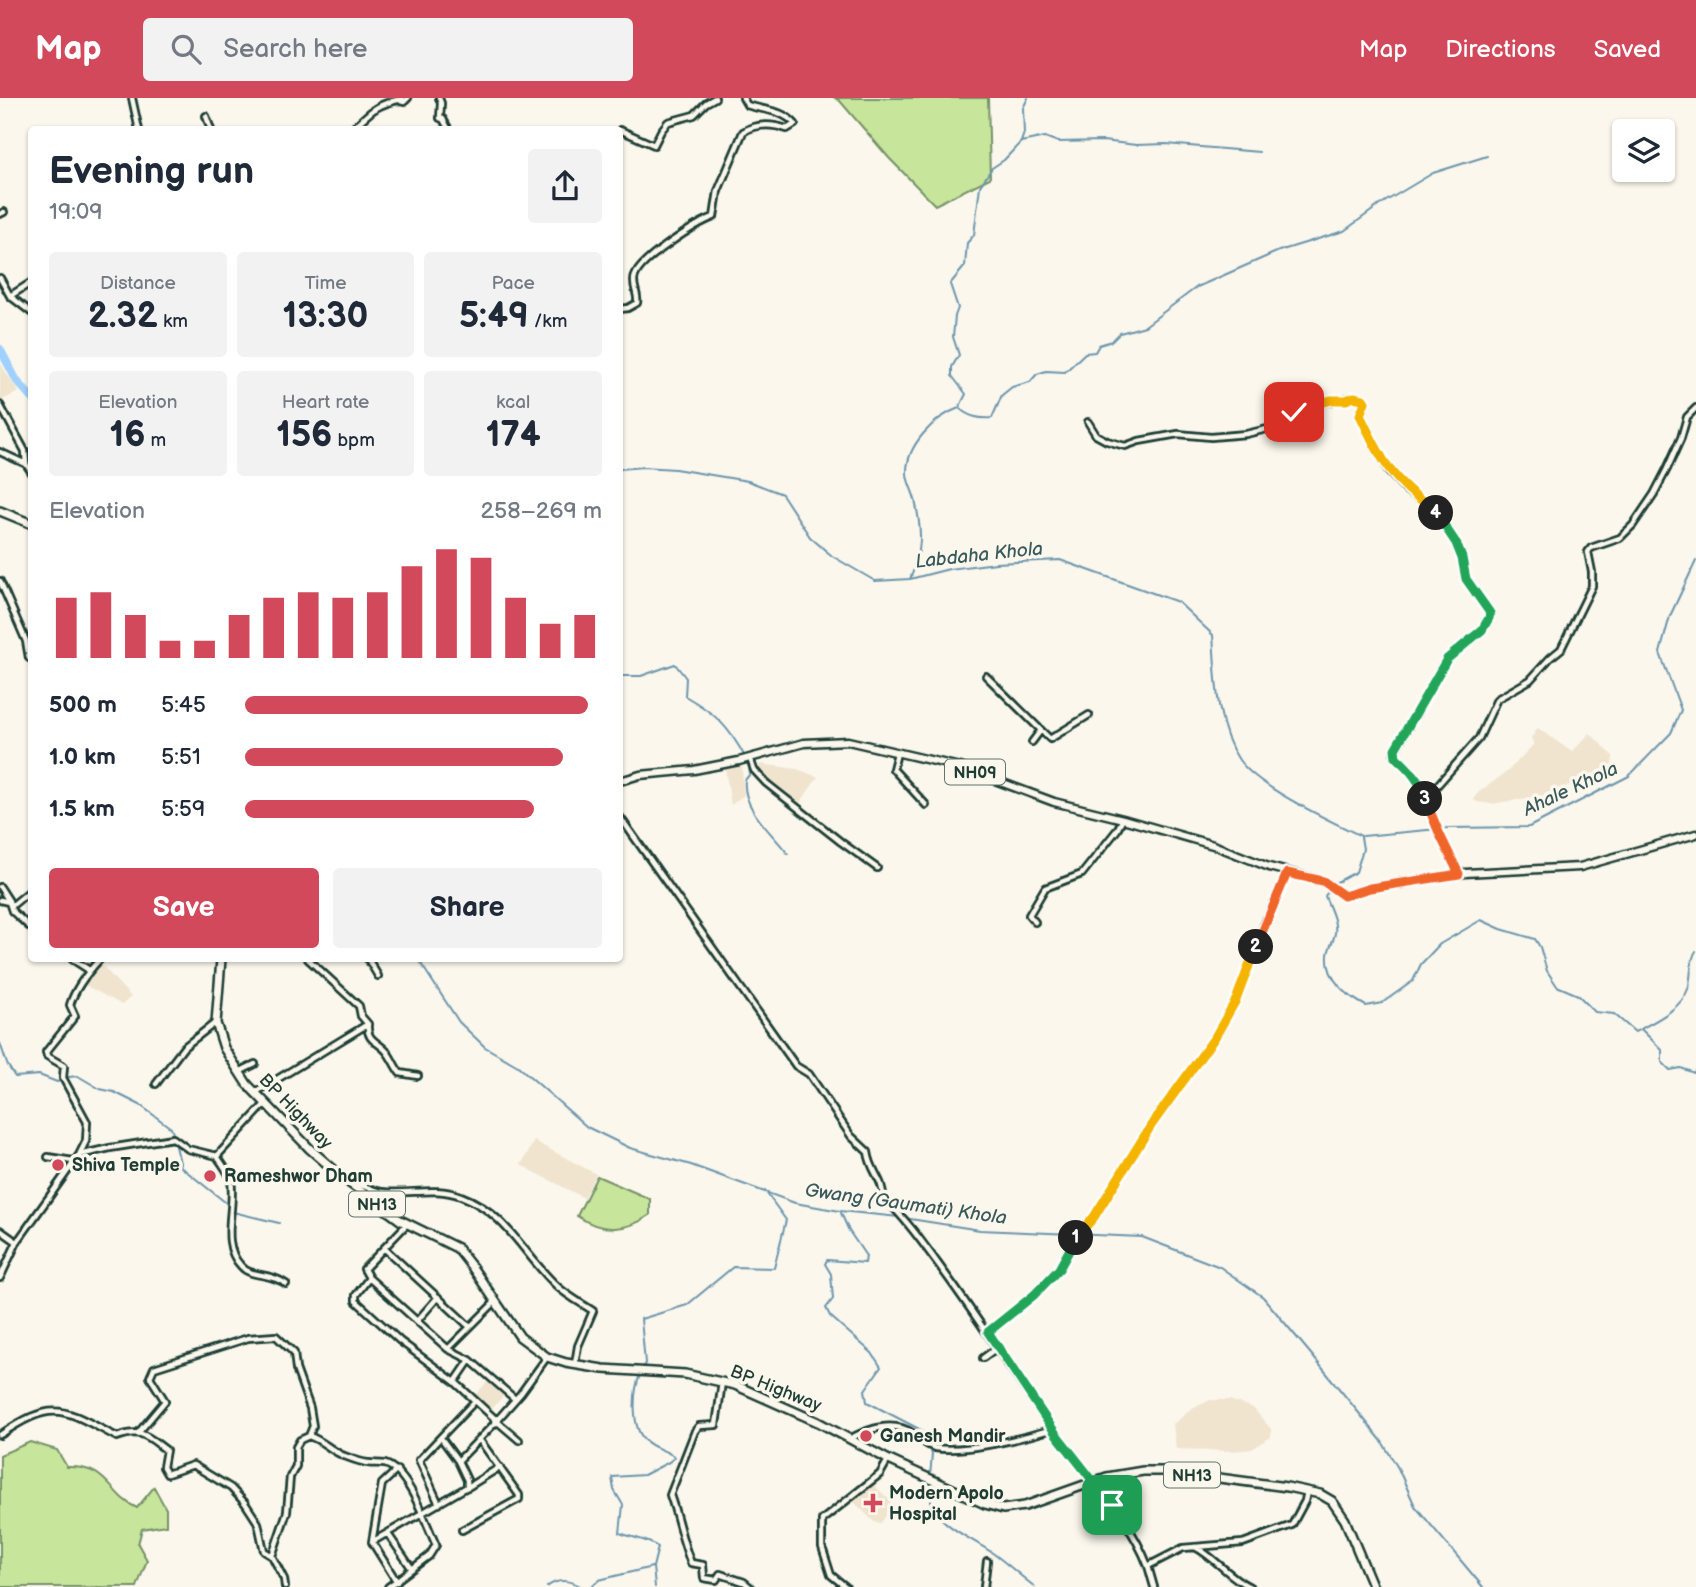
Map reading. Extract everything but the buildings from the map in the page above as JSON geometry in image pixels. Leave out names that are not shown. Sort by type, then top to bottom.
[{"type":"highway","points":[[0,511],[28,522]]},
{"type":"highway","name":"BP Highway","points":[[221,962],[216,1023],[224,1048],[255,1093],[310,1149],[348,1182],[407,1224],[457,1248],[520,1337],[547,1357],[575,1364],[666,1372],[735,1385],[818,1422],[889,1460],[991,1507],[1011,1508],[1032,1504],[1094,1481],[1129,1472],[1166,1471],[1307,1491],[1332,1501],[1345,1520],[1373,1587]]},
{"type":"main road","name":"NH09","points":[[623,780],[640,775],[694,770],[804,743],[848,741],[960,766],[1054,802],[1123,818],[1213,845],[1287,873],[1323,881],[1344,896],[1370,888],[1459,874],[1580,867],[1696,834]]},
{"type":"street","points":[[132,98],[138,126]]},
{"type":"street","points":[[355,126],[366,113],[376,107],[402,99],[404,102],[408,98]]},
{"type":"street","points":[[439,98],[440,118],[447,126]]},
{"type":"street","points":[[623,132],[654,145],[660,131],[668,122],[694,116],[715,98]]},
{"type":"street","points":[[623,309],[637,303],[635,275],[653,255],[700,223],[714,217],[718,191],[743,131],[765,124],[787,129],[795,124],[774,110],[747,104],[743,98]]},
{"type":"street","points":[[206,116],[210,126]]},
{"type":"street","points":[[0,278],[10,296],[28,310]]},
{"type":"street","points":[[10,296],[28,285]]},
{"type":"street","points":[[1088,422],[1096,435],[1125,446],[1178,434],[1211,437],[1246,434],[1267,429],[1307,406],[1354,397],[1363,399],[1365,402],[1360,415],[1383,461],[1406,490],[1434,509],[1456,543],[1466,579],[1490,613],[1482,630],[1447,659],[1394,752],[1421,785],[1440,835],[1459,874]]},
{"type":"street","points":[[0,405],[25,451],[28,467]]},
{"type":"street","points":[[1425,798],[1479,738],[1497,699],[1530,680],[1561,649],[1592,586],[1588,552],[1591,548],[1626,534],[1633,525],[1654,494],[1687,417],[1696,408]]},
{"type":"street","points":[[0,452],[26,464]]},
{"type":"street","points":[[0,581],[26,640],[28,652]]},
{"type":"street","points":[[986,676],[1050,739],[1089,715]]},
{"type":"street","points":[[1032,742],[1041,730]]},
{"type":"street","points":[[897,751],[893,769],[926,805]]},
{"type":"street","points":[[750,757],[754,770],[766,783],[877,868]]},
{"type":"street","points":[[1035,922],[1029,915],[1045,888],[1082,874],[1117,830],[1123,818]]},
{"type":"street","points":[[623,821],[796,1066],[809,1074],[851,1136],[868,1152],[870,1167],[883,1186],[883,1198],[904,1218],[988,1332],[1053,1429],[1125,1524],[1148,1566],[1154,1587]]},
{"type":"street","points":[[988,1332],[1034,1295],[1059,1269],[1077,1236],[1094,1217],[1152,1124],[1215,1037],[1236,1000],[1263,927],[1287,873]]},
{"type":"street","points":[[0,887],[12,911],[28,925]]},
{"type":"street","points":[[0,900],[15,904],[28,893]]},
{"type":"street","points":[[77,962],[89,970]]},
{"type":"street","points":[[0,1278],[17,1242],[79,1155],[86,1141],[87,1122],[63,1078],[64,1066],[47,1056],[46,1052],[75,1016],[70,1006],[72,999],[89,970],[97,962]]},
{"type":"street","points":[[311,962],[359,1006],[361,1016],[368,1024],[367,1031],[372,1041],[388,1054],[400,1073],[418,1076]]},
{"type":"street","points":[[370,962],[379,976]]},
{"type":"street","points":[[156,1084],[184,1047],[216,1023]]},
{"type":"street","points":[[255,1093],[368,1024]]},
{"type":"street","points":[[240,1072],[255,1064]]},
{"type":"street","points":[[217,1156],[266,1103]]},
{"type":"street","points":[[79,1155],[173,1138],[188,1149],[217,1156],[231,1178],[229,1242],[236,1260],[247,1271],[269,1275],[286,1284]]},
{"type":"street","points":[[48,1157],[73,1161]]},
{"type":"street","points":[[348,1182],[379,1192],[413,1193],[437,1189],[463,1197],[505,1224],[558,1287],[593,1311],[578,1346],[575,1364]]},
{"type":"street","points":[[407,1224],[363,1269],[369,1278],[448,1349],[470,1360],[515,1399]]},
{"type":"street","points":[[0,1230],[17,1242]]},
{"type":"street","points":[[384,1248],[469,1326]]},
{"type":"street","points":[[369,1278],[356,1295],[356,1301],[400,1341],[455,1382],[519,1440]]},
{"type":"street","points":[[417,1321],[438,1297]]},
{"type":"street","points":[[448,1349],[495,1301]]},
{"type":"street","points":[[139,1433],[164,1401],[150,1377],[154,1368],[248,1338],[276,1336],[294,1353],[296,1369],[310,1408],[313,1426],[309,1436]]},
{"type":"street","points":[[983,1358],[998,1347]]},
{"type":"street","points":[[458,1461],[497,1421],[547,1357]]},
{"type":"street","points":[[455,1382],[470,1360]]},
{"type":"street","points":[[722,1382],[716,1425],[699,1426],[695,1431],[670,1495],[680,1522],[687,1554],[691,1563],[703,1565],[704,1578],[716,1580],[720,1574],[744,1582],[750,1587]]},
{"type":"street","points":[[439,1504],[419,1460],[475,1401]]},
{"type":"street","points":[[0,1435],[44,1411],[75,1415],[117,1437],[130,1432],[143,1433],[166,1451],[163,1467],[167,1474],[193,1465],[232,1488],[258,1523],[264,1551],[272,1556],[284,1578],[285,1587]]},
{"type":"street","points":[[849,1438],[874,1427],[906,1429],[932,1448],[956,1448],[1016,1440],[1053,1429]]},
{"type":"street","points":[[272,1556],[287,1512],[290,1477],[296,1466],[296,1447],[300,1440],[309,1436],[318,1439],[335,1452],[368,1463],[384,1464],[397,1470],[424,1513],[436,1545],[429,1556],[388,1587]]},
{"type":"street","points":[[441,1438],[458,1461],[467,1480],[467,1487]]},
{"type":"street","points":[[462,1530],[519,1499],[519,1495],[479,1439]]},
{"type":"street","points":[[846,1587],[831,1576],[822,1547],[822,1520],[880,1474],[889,1460]]},
{"type":"street","points":[[372,1542],[489,1476],[500,1467]]},
{"type":"street","points":[[397,1470],[382,1483],[372,1542],[397,1582]]},
{"type":"street","points":[[1148,1566],[1183,1548],[1243,1542],[1292,1525],[1306,1502],[1307,1491]]},
{"type":"street","points":[[388,1534],[412,1569]]},
{"type":"street","points":[[1194,1546],[1206,1552],[1240,1582],[1250,1587]]},
{"type":"street","points":[[984,1587],[987,1561]]},
{"type":"shaded area","points":[[0,363],[19,392],[4,399],[0,409]]},
{"type":"shaded area","points":[[1538,728],[1572,752],[1590,733],[1613,756],[1612,765],[1548,795],[1491,804],[1473,799],[1508,771],[1534,744],[1531,738]]},
{"type":"shaded area","points":[[760,764],[797,769],[818,777],[800,803],[757,769]]},
{"type":"shaded area","points":[[742,766],[744,795],[731,805],[725,768]]},
{"type":"shaded area","points":[[99,962],[131,997],[122,1005],[83,984]]},
{"type":"shaded area","points":[[534,1141],[596,1174],[584,1198],[521,1165]]},
{"type":"shaded area","points":[[489,1380],[505,1394],[491,1410],[474,1396]]},
{"type":"shaded area","points":[[1210,1400],[1230,1400],[1253,1408],[1271,1429],[1271,1437],[1252,1449],[1176,1449],[1173,1424],[1192,1409]]},
{"type":"shaded area","name":"Modern Apolo Hospital","points":[[873,1484],[894,1504],[881,1523],[874,1522],[853,1501]]},
{"type":"green space","points":[[835,98],[988,98],[990,178],[935,205]]},
{"type":"green space","points":[[597,1176],[650,1199],[650,1215],[632,1225],[614,1228],[586,1222],[577,1216]]},
{"type":"green space","points":[[30,1442],[57,1450],[67,1467],[92,1471],[137,1508],[154,1487],[166,1509],[166,1525],[142,1529],[138,1544],[147,1560],[137,1587],[0,1587],[0,1455]]},
{"type":"waterway","points":[[910,579],[917,559],[920,531],[915,500],[907,476],[911,453],[931,425],[959,408],[966,394],[952,376],[952,367],[959,355],[953,337],[958,308],[950,284],[965,266],[967,243],[974,235],[980,186],[992,168],[1021,142],[1024,133],[1023,108],[1028,98]]},
{"type":"waterway","points":[[1021,142],[1045,137],[1058,142],[1166,144],[1259,152]]},
{"type":"waterway","points":[[959,408],[974,417],[992,418],[1002,395],[1012,387],[1030,382],[1037,374],[1046,371],[1065,372],[1085,353],[1095,352],[1099,345],[1112,341],[1120,333],[1145,326],[1197,287],[1279,251],[1344,231],[1381,204],[1433,173],[1487,156]]},
{"type":"waterway","points":[[0,349],[17,381],[28,393]]},
{"type":"waterway","name":"Labdaha Khola","points":[[623,469],[675,469],[748,481],[782,494],[810,537],[832,556],[875,581],[910,579],[949,569],[996,563],[1060,560],[1178,602],[1213,635],[1221,716],[1231,746],[1239,760],[1249,771],[1278,792],[1361,836]]},
{"type":"waterway","name":"Ahale Khola","points":[[1363,836],[1449,828],[1529,827],[1629,776],[1671,733],[1681,710],[1660,653],[1670,616],[1696,561]]},
{"type":"waterway","points":[[623,676],[641,676],[675,664],[686,678],[685,696],[705,708],[720,722],[745,757]]},
{"type":"waterway","points":[[748,762],[750,774],[745,780],[748,801],[759,820],[788,854]]},
{"type":"waterway","points":[[1361,837],[1363,849],[1356,872],[1333,884],[1325,896],[1335,924],[1328,955],[1330,972],[1345,992],[1366,1006],[1382,1003],[1413,981],[1421,964],[1440,944],[1481,920],[1535,939],[1547,971],[1557,986],[1578,995],[1595,1012],[1614,1014],[1635,1032],[1666,1015],[1679,1003],[1688,989],[1692,959],[1696,951]]},
{"type":"waterway","name":"Gwang (Gaumati) Khola","points":[[420,962],[459,1022],[485,1047],[518,1066],[587,1127],[630,1148],[691,1165],[795,1203],[899,1217]]},
{"type":"waterway","points":[[1642,1030],[1662,1050],[1662,1062],[1670,1070],[1681,1068],[1694,1073],[1696,1069]]},
{"type":"waterway","points":[[0,1043],[15,1077],[39,1075],[57,1082],[78,1076],[100,1089],[114,1092],[140,1105],[171,1128],[174,1136]]},
{"type":"waterway","points":[[175,1142],[181,1167],[225,1202],[233,1212],[279,1223]]},
{"type":"waterway","points":[[642,1370],[645,1363],[641,1319],[687,1305],[733,1267],[774,1268],[786,1220],[765,1191]]},
{"type":"waterway","points":[[841,1213],[849,1231],[866,1256],[865,1263],[827,1260],[825,1264],[831,1274],[833,1299],[826,1308],[830,1316],[872,1353],[881,1367],[865,1390],[867,1402],[921,1430],[927,1443]]},
{"type":"waterway","name":"Gwang (Gaumati) Khola","points":[[904,1218],[980,1230],[1142,1237],[1220,1267],[1263,1297],[1310,1353],[1381,1440],[1398,1468],[1415,1506],[1483,1587]]},
{"type":"waterway","points":[[640,1375],[636,1390],[637,1427],[651,1445],[675,1457],[644,1475],[612,1477],[614,1490],[623,1505],[620,1533],[658,1547],[653,1567],[655,1587]]},
{"type":"waterway","points":[[929,1448],[932,1454],[930,1477]]},
{"type":"waterway","points":[[929,1482],[930,1496],[940,1517],[997,1556],[1035,1587]]},
{"type":"waterway","points":[[591,1587],[599,1580],[652,1567]]},
{"type":"waterway","points":[[547,1587],[564,1581],[582,1587]]},
{"type":"place","name":"Shiva Temple","points":[[58,1165]]},
{"type":"place","name":"Rameshwor Dham","points":[[210,1176]]},
{"type":"place","name":"Ganesh Mandir","points":[[866,1436]]},
{"type":"place","name":"Modern Apolo Hospital","points":[[873,1503]]},
{"type":"route","points":[[1112,1505],[1056,1434],[988,1332],[1034,1295],[1059,1269],[1077,1236],[1094,1217],[1152,1124],[1215,1037],[1236,1000],[1263,927],[1287,873],[1323,881],[1344,896],[1370,888],[1459,874],[1440,835],[1421,785],[1394,752],[1438,672],[1447,659],[1482,630],[1490,613],[1466,579],[1456,543],[1434,509],[1406,490],[1389,472],[1360,415],[1365,405],[1363,399],[1354,397],[1332,400],[1294,412]]}]
